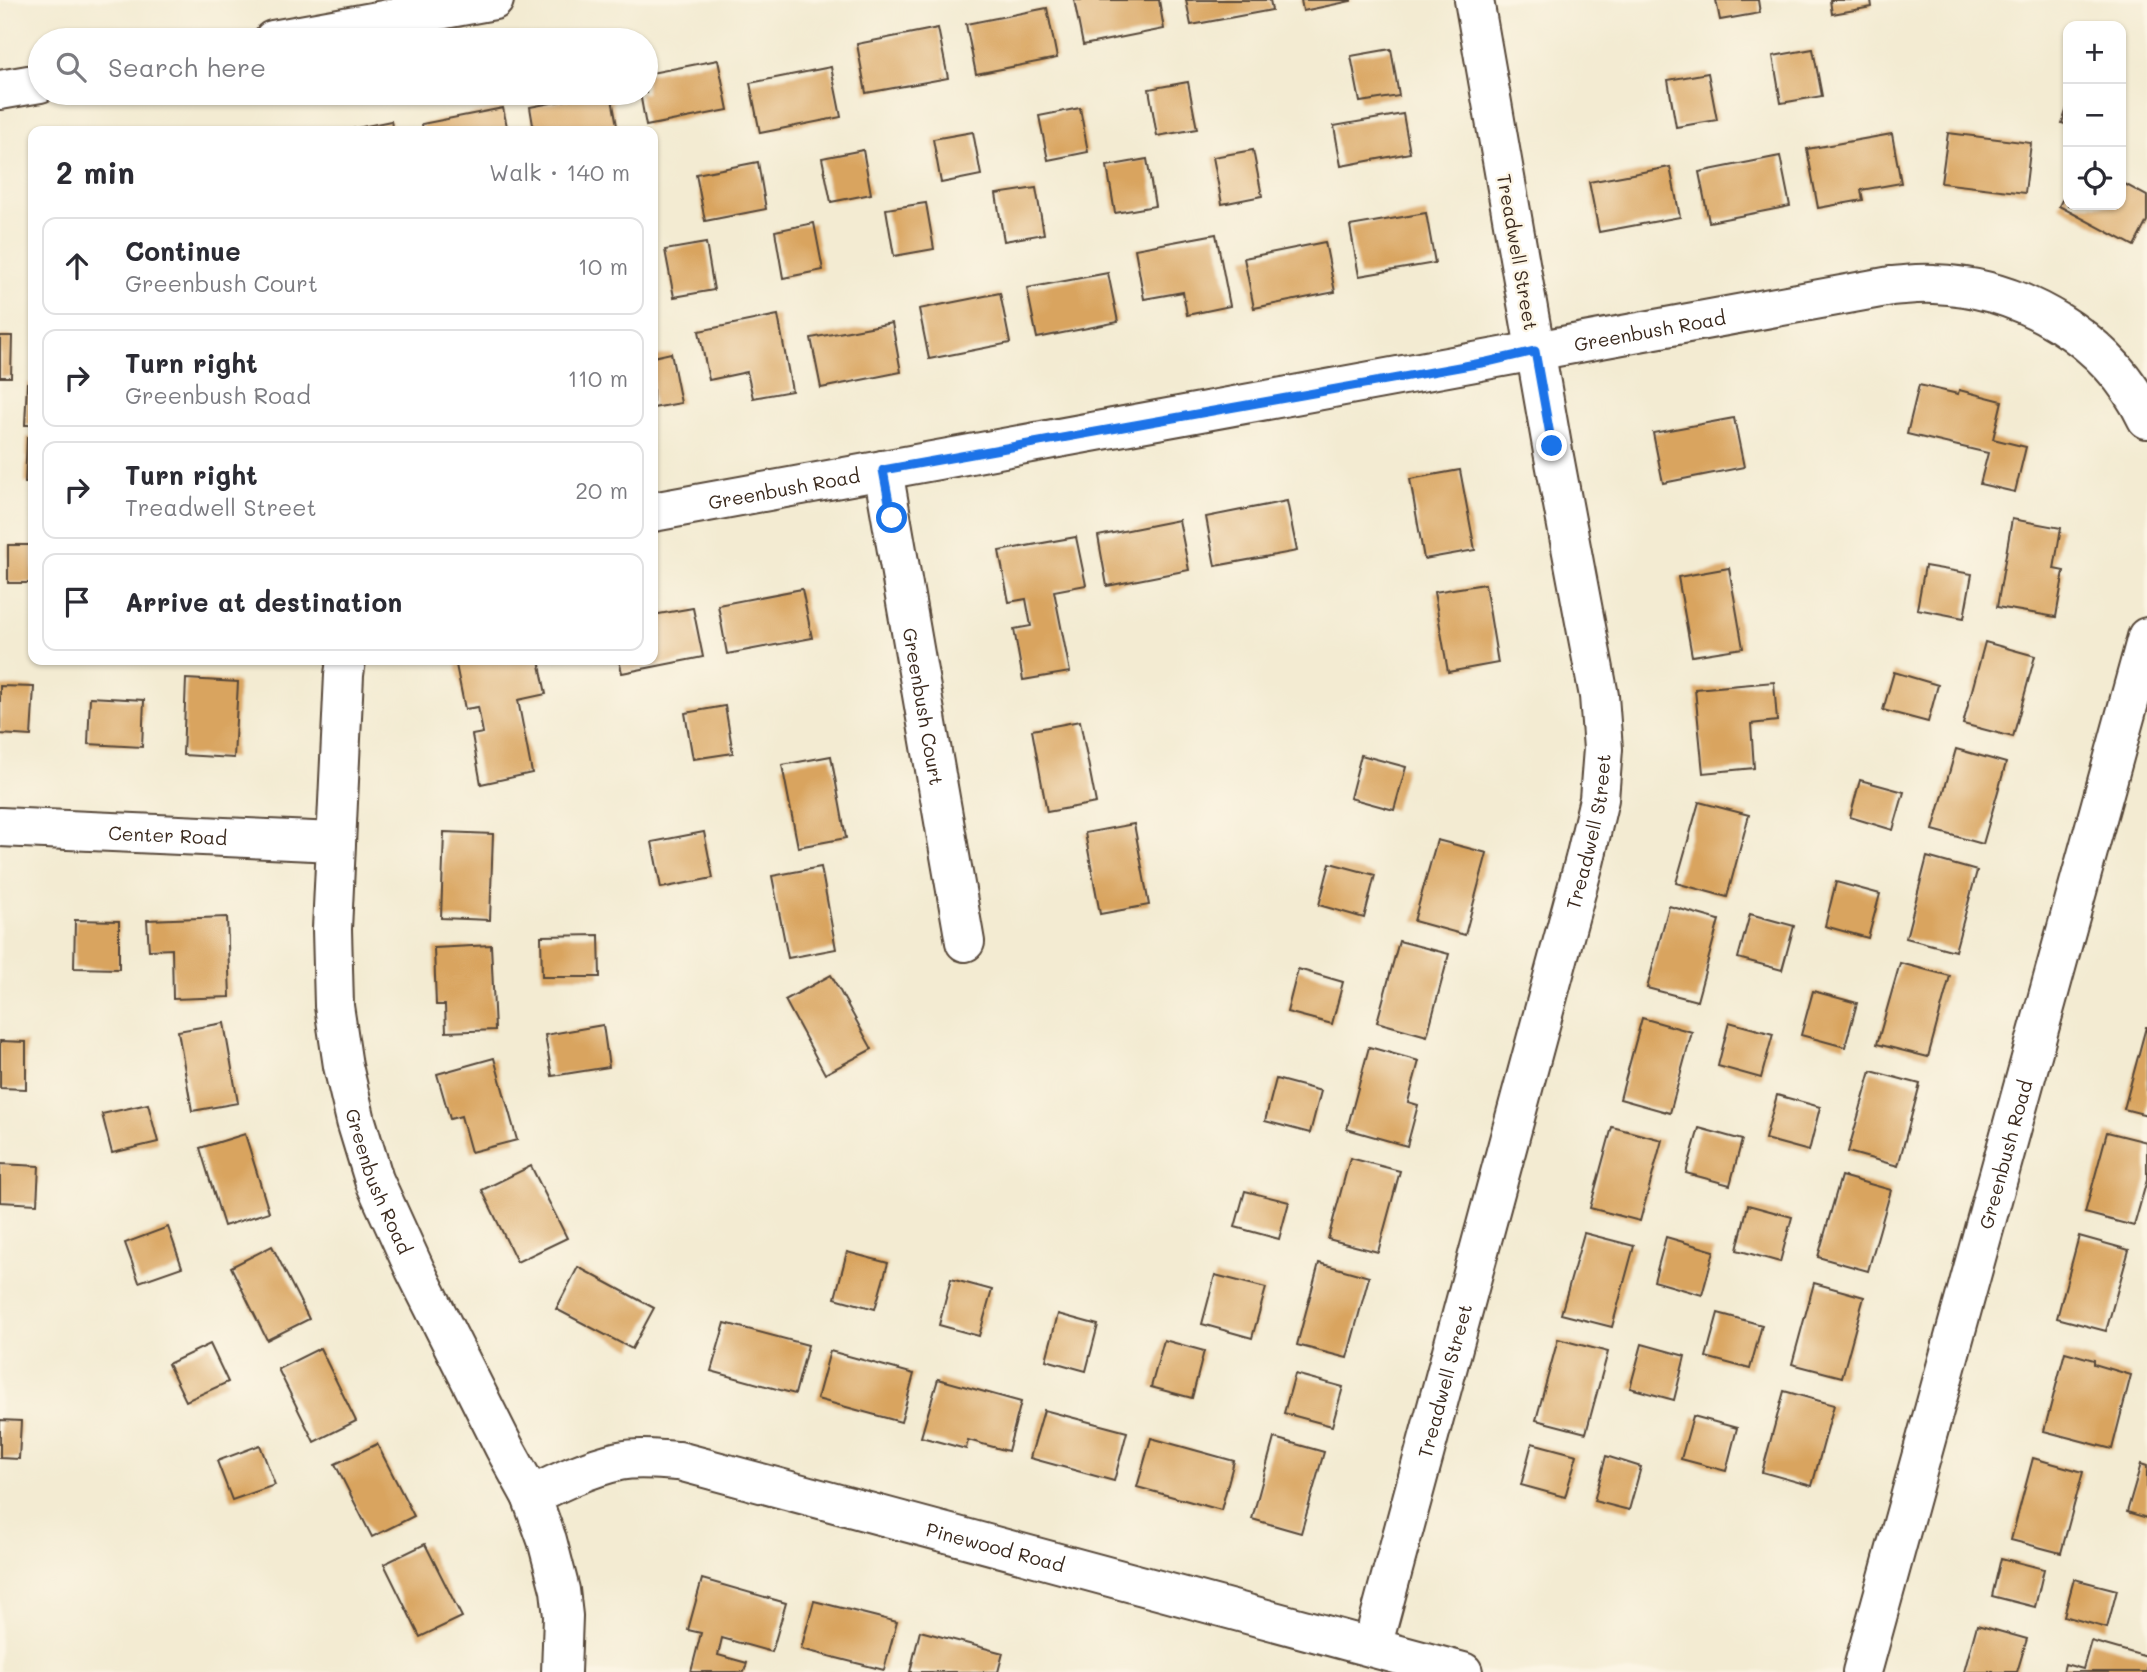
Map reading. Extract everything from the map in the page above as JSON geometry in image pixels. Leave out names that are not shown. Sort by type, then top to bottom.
[{"type":"street","points":[[339,28],[494,0]]},
{"type":"street","name":"Treadwell Street","points":[[1372,1647],[1582,872],[1599,799],[1603,749],[1599,696],[1474,0]]},
{"type":"street","points":[[0,90],[28,85]]},
{"type":"street","name":"Greenbush Road","points":[[658,511],[1487,362],[1891,286],[1934,284],[1976,289],[2046,314],[2073,331],[2104,358],[2124,381],[2147,419]]},
{"type":"street","name":"Greenbush Court","points":[[883,470],[965,942]]},
{"type":"street","name":"Greenbush Road","points":[[1862,1672],[2147,637]]},
{"type":"street","name":"Greenbush Road","points":[[346,665],[332,929],[334,1006],[343,1066],[374,1180],[415,1270],[531,1496],[547,1540],[560,1590],[563,1637],[561,1672]]},
{"type":"street","name":"Center Road","points":[[0,827],[335,842]]},
{"type":"street","name":"Pinewood Road","points":[[531,1496],[569,1478],[620,1461],[679,1461],[1463,1672]]},
{"type":"building","points":[[1074,0],[1159,0],[1164,29],[1083,45]]},
{"type":"building","points":[[1186,0],[1270,0],[1272,10],[1191,25]]},
{"type":"building","points":[[1301,0],[1351,0],[1351,1],[1303,11]]},
{"type":"building","points":[[1716,0],[1758,0],[1760,13],[1720,20]]},
{"type":"building","points":[[1830,0],[1871,0],[1872,7],[1832,14]]},
{"type":"building","points":[[1047,8],[1057,58],[976,74],[966,24]]},
{"type":"building","points":[[938,28],[948,78],[866,93],[857,44]]},
{"type":"building","points":[[1391,49],[1399,96],[1360,102],[1351,56]]},
{"type":"building","points":[[1813,49],[1822,96],[1781,103],[1773,56]]},
{"type":"building","points":[[718,60],[728,110],[646,126],[642,105],[658,105],[658,72]]},
{"type":"building","points":[[831,67],[841,117],[760,133],[750,83]]},
{"type":"building","points":[[1708,73],[1717,120],[1676,127],[1668,80]]},
{"type":"building","points":[[1188,82],[1197,129],[1157,136],[1149,89]]},
{"type":"building","points":[[613,105],[617,126],[533,126],[530,107]]},
{"type":"building","points":[[503,108],[507,126],[422,126]]},
{"type":"building","points":[[1080,108],[1088,152],[1048,160],[1039,116]]},
{"type":"building","points":[[1403,114],[1410,153],[1341,166],[1334,126]]},
{"type":"building","points":[[391,121],[392,126],[367,126]]},
{"type":"building","points":[[973,132],[981,175],[941,183],[933,139]]},
{"type":"building","points":[[1948,133],[2031,143],[2025,193],[1941,183]]},
{"type":"building","points":[[1892,134],[1901,183],[1861,190],[1863,200],[1818,208],[1807,149]]},
{"type":"building","points":[[863,150],[871,194],[831,202],[822,158]]},
{"type":"building","points":[[1253,150],[1262,196],[1222,204],[1213,157]]},
{"type":"building","points":[[1780,156],[1790,206],[1709,222],[1699,172]]},
{"type":"building","points":[[1147,159],[1155,206],[1115,213],[1107,166]]},
{"type":"building","points":[[758,162],[766,209],[705,221],[696,174]]},
{"type":"building","points":[[1670,167],[1680,217],[1599,232],[1589,182]]},
{"type":"building","points":[[2126,185],[2147,196],[2147,221],[2134,246],[2066,210],[2126,210]]},
{"type":"building","points":[[1036,188],[1044,234],[1004,241],[996,194]]},
{"type":"building","points":[[926,203],[934,249],[894,256],[886,209]]},
{"type":"building","points":[[1426,213],[1435,263],[1359,276],[1350,226]]},
{"type":"building","points":[[814,223],[823,270],[783,278],[775,231]]},
{"type":"building","points":[[1216,234],[1230,306],[1187,315],[1183,292],[1144,299],[1135,249]]},
{"type":"building","points":[[1325,242],[1335,292],[1254,308],[1244,258]]},
{"type":"building","points":[[706,243],[714,290],[674,297],[665,250]]},
{"type":"building","points":[[1108,273],[1118,322],[1037,338],[1027,288]]},
{"type":"building","points":[[1000,293],[1010,343],[929,359],[919,309]]},
{"type":"building","points":[[778,315],[792,391],[753,398],[747,372],[709,380],[699,331]]},
{"type":"building","points":[[892,323],[901,372],[821,388],[811,338]]},
{"type":"building","points":[[0,336],[12,336],[11,377],[0,377]]},
{"type":"building","points":[[671,353],[681,403],[658,407],[658,356]]},
{"type":"building","points":[[27,383],[28,425],[25,425]]},
{"type":"building","points":[[1919,385],[1958,394],[1959,390],[2002,401],[1993,439],[2026,447],[2015,492],[1980,484],[1988,453],[1907,434]]},
{"type":"building","points":[[1734,418],[1744,467],[1663,483],[1653,433]]},
{"type":"building","points":[[27,437],[28,483],[25,483]]},
{"type":"building","points":[[1460,470],[1475,550],[1424,559],[1410,479]]},
{"type":"building","points":[[1287,501],[1297,551],[1215,566],[1206,517]]},
{"type":"building","points":[[2012,519],[2061,528],[2054,569],[2064,571],[2056,617],[1997,607]]},
{"type":"building","points":[[1179,520],[1189,570],[1107,586],[1098,536]]},
{"type":"building","points":[[1076,537],[1086,585],[1054,591],[1070,672],[1023,680],[1014,629],[1031,626],[1026,599],[1009,602],[999,551]]},
{"type":"building","points":[[8,545],[28,545],[28,583],[8,583]]},
{"type":"building","points":[[1925,566],[1972,574],[1964,618],[1917,609]]},
{"type":"building","points":[[1729,568],[1743,648],[1692,656],[1678,577]]},
{"type":"building","points":[[1485,584],[1498,663],[1448,672],[1434,592]]},
{"type":"building","points":[[802,589],[812,638],[727,654],[718,605]]},
{"type":"building","points":[[693,608],[703,657],[622,673],[620,665],[658,665],[658,614]]},
{"type":"building","points":[[1985,642],[2035,656],[2013,737],[1963,724]]},
{"type":"building","points":[[456,665],[540,665],[546,694],[518,700],[532,773],[481,784],[472,735],[483,733],[478,707],[465,709]]},
{"type":"building","points":[[1894,672],[1938,685],[1928,722],[1883,710]]},
{"type":"building","points":[[186,679],[238,682],[234,758],[183,755]]},
{"type":"building","points":[[1774,682],[1777,721],[1751,724],[1754,768],[1703,773],[1695,689]]},
{"type":"building","points":[[0,686],[34,687],[31,736],[0,734]]},
{"type":"building","points":[[90,697],[144,700],[142,747],[88,744]]},
{"type":"building","points":[[725,706],[733,753],[693,759],[685,713]]},
{"type":"building","points":[[1080,721],[1096,803],[1047,812],[1032,730]]},
{"type":"building","points":[[1956,749],[2006,763],[1983,844],[1933,830]]},
{"type":"building","points":[[1361,755],[1406,767],[1394,810],[1350,798]]},
{"type":"building","points":[[831,756],[846,838],[798,847],[782,765]]},
{"type":"building","points":[[1860,780],[1904,792],[1893,830],[1850,817]]},
{"type":"building","points":[[1699,802],[1749,815],[1727,897],[1676,883]]},
{"type":"building","points":[[1134,824],[1149,905],[1100,914],[1085,833]]},
{"type":"building","points":[[444,832],[493,834],[490,920],[441,918]]},
{"type":"building","points":[[704,832],[713,878],[661,888],[652,842]]},
{"type":"building","points":[[1437,840],[1487,853],[1465,935],[1414,921]]},
{"type":"building","points":[[1927,857],[1977,871],[1955,951],[1906,938]]},
{"type":"building","points":[[1330,863],[1375,875],[1364,918],[1319,905]]},
{"type":"building","points":[[821,867],[836,949],[788,958],[772,876]]},
{"type":"building","points":[[1836,882],[1880,894],[1868,938],[1825,926]]},
{"type":"building","points":[[1669,906],[1719,920],[1697,1001],[1647,988]]},
{"type":"building","points":[[1750,914],[1794,926],[1782,970],[1738,958]]},
{"type":"building","points":[[227,917],[230,997],[173,999],[172,949],[149,950],[147,920]]},
{"type":"building","points":[[75,920],[119,921],[119,969],[74,968]]},
{"type":"building","points":[[599,935],[600,977],[542,977],[541,936]]},
{"type":"building","points":[[1399,941],[1449,954],[1427,1036],[1377,1022]]},
{"type":"building","points":[[491,945],[495,1030],[446,1032],[445,1005],[436,1005],[434,948]]},
{"type":"building","points":[[1900,963],[1950,976],[1928,1057],[1877,1044]]},
{"type":"building","points":[[1298,969],[1343,982],[1332,1024],[1287,1012]]},
{"type":"building","points":[[831,975],[872,1049],[825,1074],[785,1000]]},
{"type":"building","points":[[1813,991],[1857,1003],[1845,1047],[1801,1035]]},
{"type":"building","points":[[1642,1018],[1692,1032],[1670,1113],[1620,1099]]},
{"type":"building","points":[[1729,1022],[1773,1034],[1761,1078],[1718,1066]]},
{"type":"building","points":[[224,1023],[238,1103],[192,1111],[178,1031]]},
{"type":"building","points":[[603,1025],[609,1067],[552,1076],[545,1035]]},
{"type":"building","points":[[2147,1027],[2147,1115],[2124,1109]]},
{"type":"building","points":[[0,1041],[26,1042],[26,1089],[0,1088]]},
{"type":"building","points":[[1369,1047],[1419,1061],[1408,1102],[1418,1105],[1407,1146],[1347,1129]]},
{"type":"building","points":[[494,1058],[517,1140],[471,1152],[461,1116],[450,1119],[437,1074]]},
{"type":"building","points":[[1871,1071],[1920,1084],[1898,1166],[1848,1152]]},
{"type":"building","points":[[1276,1079],[1321,1091],[1310,1133],[1265,1121]]},
{"type":"building","points":[[1777,1095],[1820,1107],[1809,1151],[1765,1139]]},
{"type":"building","points":[[148,1104],[158,1142],[112,1153],[102,1114]]},
{"type":"building","points":[[1612,1127],[1662,1140],[1640,1221],[1590,1208]]},
{"type":"building","points":[[1699,1128],[1742,1140],[1730,1185],[1686,1173]]},
{"type":"building","points":[[2107,1132],[2147,1142],[2147,1180],[2134,1226],[2085,1213]]},
{"type":"building","points":[[245,1134],[269,1212],[224,1226],[200,1148]]},
{"type":"building","points":[[1350,1158],[1400,1171],[1378,1252],[1328,1239]]},
{"type":"building","points":[[0,1164],[39,1166],[37,1204],[0,1202]]},
{"type":"building","points":[[531,1166],[567,1238],[517,1262],[482,1190]]},
{"type":"building","points":[[1841,1176],[1891,1190],[1868,1271],[1818,1257]]},
{"type":"building","points":[[1245,1191],[1289,1202],[1279,1239],[1235,1227]]},
{"type":"building","points":[[1748,1205],[1792,1217],[1780,1262],[1737,1250]]},
{"type":"building","points":[[168,1227],[182,1267],[139,1282],[125,1243]]},
{"type":"building","points":[[1584,1233],[1634,1246],[1612,1327],[1561,1314]]},
{"type":"building","points":[[2079,1236],[2129,1250],[2106,1331],[2057,1318]]},
{"type":"building","points":[[1666,1237],[1714,1251],[1702,1295],[1654,1281]]},
{"type":"building","points":[[272,1246],[309,1319],[267,1340],[231,1267]]},
{"type":"building","points":[[847,1252],[888,1263],[875,1309],[835,1298]]},
{"type":"building","points":[[1319,1263],[1369,1277],[1347,1358],[1297,1345]]},
{"type":"building","points":[[578,1267],[654,1308],[632,1349],[556,1309]]},
{"type":"building","points":[[1215,1275],[1266,1288],[1252,1338],[1202,1324]]},
{"type":"building","points":[[951,1279],[992,1290],[979,1336],[939,1325]]},
{"type":"building","points":[[1814,1283],[1864,1297],[1842,1377],[1792,1364]]},
{"type":"building","points":[[1718,1313],[1762,1325],[1750,1369],[1706,1357]]},
{"type":"building","points":[[1058,1314],[1098,1325],[1086,1371],[1046,1360]]},
{"type":"building","points":[[725,1323],[808,1345],[795,1394],[711,1371]]},
{"type":"building","points":[[1558,1339],[1608,1352],[1586,1433],[1536,1420]]},
{"type":"building","points":[[1164,1340],[1204,1351],[1192,1398],[1151,1387]]},
{"type":"building","points":[[210,1344],[228,1382],[186,1401],[168,1364]]},
{"type":"building","points":[[1642,1344],[1685,1356],[1674,1400],[1630,1388]]},
{"type":"building","points":[[320,1348],[356,1421],[314,1442],[278,1369]]},
{"type":"building","points":[[830,1351],[914,1374],[901,1422],[817,1399]]},
{"type":"building","points":[[2065,1352],[2131,1375],[2112,1449],[2044,1431]]},
{"type":"building","points":[[1295,1374],[1343,1387],[1332,1426],[1284,1413]]},
{"type":"building","points":[[938,1379],[1021,1402],[1008,1451],[968,1440],[966,1449],[921,1437]]},
{"type":"building","points":[[1784,1391],[1834,1405],[1812,1486],[1762,1472]]},
{"type":"building","points":[[1044,1410],[1127,1432],[1114,1481],[1030,1458]]},
{"type":"building","points":[[1693,1416],[1737,1428],[1726,1471],[1681,1459]]},
{"type":"building","points":[[0,1420],[21,1421],[19,1459],[0,1458]]},
{"type":"building","points":[[1151,1438],[1234,1461],[1221,1510],[1137,1487]]},
{"type":"building","points":[[1274,1438],[1324,1452],[1301,1533],[1252,1519]]},
{"type":"building","points":[[1532,1443],[1577,1455],[1565,1497],[1521,1485]]},
{"type":"building","points":[[377,1444],[414,1516],[372,1537],[335,1464]]},
{"type":"building","points":[[260,1445],[275,1485],[232,1500],[217,1461]]},
{"type":"building","points":[[1606,1456],[1641,1467],[1629,1510],[1594,1501]]},
{"type":"building","points":[[2033,1458],[2083,1472],[2061,1553],[2011,1540]]},
{"type":"building","points":[[2141,1464],[2147,1466],[2147,1518],[2127,1512]]},
{"type":"building","points":[[425,1544],[462,1617],[420,1637],[384,1564]]},
{"type":"building","points":[[2001,1558],[2044,1569],[2035,1607],[1992,1596]]},
{"type":"building","points":[[702,1579],[786,1603],[772,1652],[722,1638],[718,1655],[747,1663],[744,1672],[691,1672],[701,1633],[688,1630]]},
{"type":"building","points":[[2074,1579],[2117,1590],[2107,1628],[2064,1616]]},
{"type":"building","points":[[814,1601],[897,1622],[884,1670],[801,1649]]},
{"type":"building","points":[[1977,1625],[2027,1639],[2017,1672],[1964,1672]]},
{"type":"building","points":[[920,1631],[1003,1653],[998,1672],[910,1672]]},
{"type":"building","points":[[2091,1641],[2147,1657],[2147,1672],[2063,1672],[2065,1664],[2083,1669]]},
{"type":"route","points":[[892,518],[883,470],[1487,362],[1535,351],[1552,446]]}]
